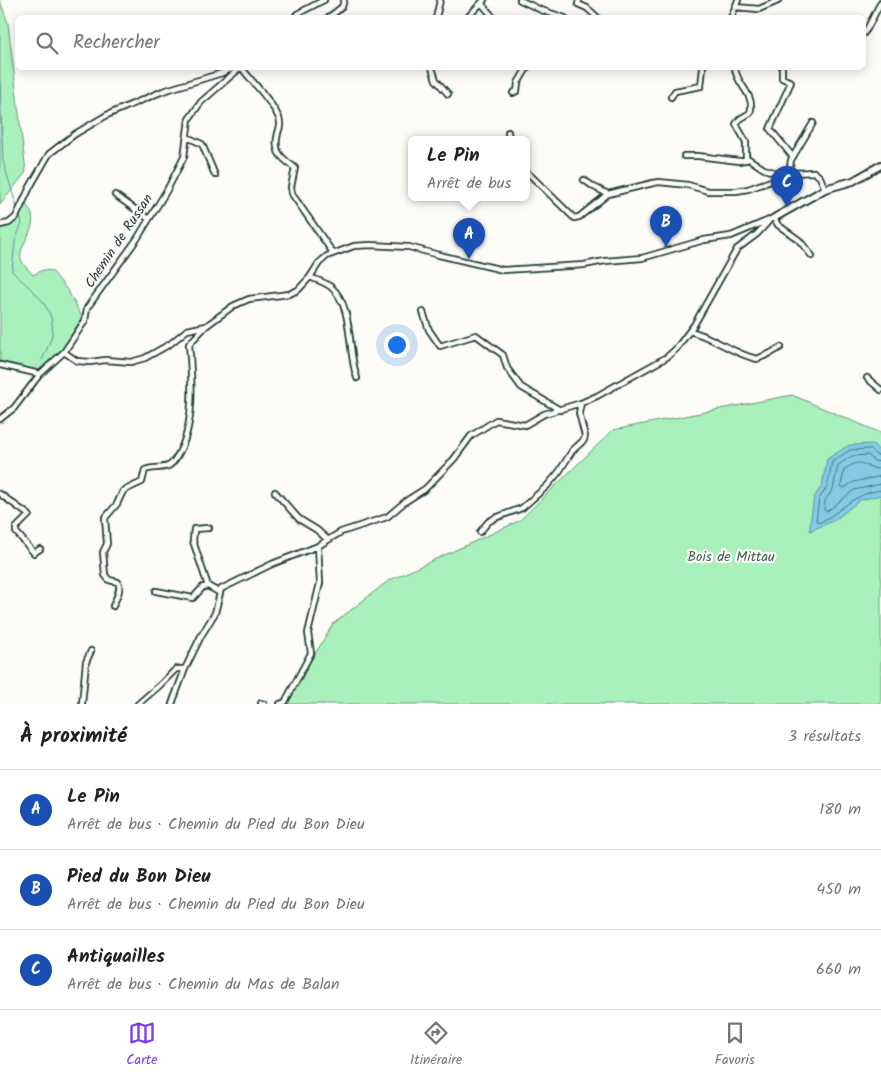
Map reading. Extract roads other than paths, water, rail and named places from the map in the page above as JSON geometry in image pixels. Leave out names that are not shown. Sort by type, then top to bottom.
[{"type":"street","points":[[296,15],[324,0]]},
{"type":"street","points":[[332,15],[342,7],[344,0]]},
{"type":"street","points":[[437,15],[440,0]]},
{"type":"street","points":[[520,0],[557,15]]},
{"type":"street","points":[[579,0],[578,4],[587,8],[595,15]]},
{"type":"street","points":[[732,15],[738,0]]},
{"type":"street","points":[[735,7],[759,9],[778,1]]},
{"type":"street","points":[[470,15],[483,2],[492,15]]},
{"type":"street","points":[[866,30],[881,2]]},
{"type":"street","points":[[244,70],[271,102],[280,120],[281,126],[276,148],[286,162],[295,168],[290,187],[292,194],[333,253]]},
{"type":"street","points":[[433,70],[436,80],[448,94]]},
{"type":"street","points":[[513,93],[517,91],[518,83],[526,70]]},
{"type":"street","points":[[671,96],[675,91],[701,86],[703,70]]},
{"type":"street","points":[[736,70],[738,79],[751,98],[752,107],[750,113],[740,118],[736,124],[746,142],[746,160]]},
{"type":"street","points":[[782,70],[782,78],[791,82],[770,129],[793,157]]},
{"type":"street","points":[[0,225],[8,223],[16,217],[30,187],[49,154],[75,134],[107,115],[163,91],[230,72]]},
{"type":"street","name":"Chemin de Russan","points":[[0,419],[14,408],[40,374],[64,352],[85,320],[87,308],[137,239],[167,190],[184,157],[189,119],[201,102],[230,72]]},
{"type":"street","points":[[530,174],[574,218],[579,217],[608,194],[659,182],[688,185],[708,191],[736,192],[748,190],[787,174],[793,157],[813,123]]},
{"type":"street","points":[[508,132],[508,136]]},
{"type":"street","points":[[187,137],[202,144],[215,175]]},
{"type":"street","points":[[684,156],[749,159],[764,169],[787,174],[814,172],[820,177],[826,189]]},
{"type":"street","points":[[113,606],[120,584],[106,579],[105,575],[103,552],[107,544],[105,518],[117,504],[123,491],[142,482],[144,470],[168,466],[181,449],[187,434],[192,378],[189,344],[206,326],[233,306],[249,299],[289,294],[302,287],[319,263],[333,253],[364,244],[398,246],[502,270],[584,266],[605,261],[642,258],[704,240],[731,236],[772,219],[826,189],[853,181],[881,165]]},
{"type":"street","points":[[584,180],[608,194]]},
{"type":"street","points":[[115,195],[149,219]]},
{"type":"street","points":[[772,219],[799,240],[812,256]]},
{"type":"street","points":[[172,704],[185,669],[201,636],[212,621],[221,589],[272,564],[318,546],[341,532],[387,517],[406,501],[425,489],[454,459],[471,436],[496,420],[524,425],[544,414],[581,403],[596,396],[667,357],[690,332],[737,249],[757,234],[772,219]]},
{"type":"street","points":[[310,277],[331,286],[343,304],[357,378]]},
{"type":"street","points":[[422,312],[429,330],[440,346],[476,336],[502,355],[507,368],[521,387],[560,410]]},
{"type":"street","points":[[64,352],[77,361],[106,360],[131,362],[145,358],[170,344],[187,330],[206,326]]},
{"type":"street","points":[[690,332],[703,335],[724,346],[757,359],[771,354],[781,347]]},
{"type":"street","points":[[0,364],[40,374]]},
{"type":"street","points":[[867,378],[881,390]]},
{"type":"street","points":[[480,532],[488,522],[495,518],[522,508],[547,486],[559,472],[572,451],[584,440],[585,436],[579,413],[581,403]]},
{"type":"street","points":[[275,492],[299,519],[317,530],[328,540]]},
{"type":"street","points":[[0,494],[29,515],[16,528],[16,532],[34,552],[40,549]]},
{"type":"street","points":[[209,528],[194,530],[193,541],[208,586],[220,593]]},
{"type":"street","points":[[280,704],[285,702],[311,653],[312,648],[308,633],[320,583],[318,546]]},
{"type":"street","points":[[156,591],[192,598],[203,587],[208,586]]},
{"type":"street","points":[[82,704],[86,662],[91,651]]},
{"type":"street","points":[[138,704],[176,669],[185,669]]},
{"type":"water","points":[[873,444],[881,453],[881,495],[860,500],[835,520],[810,531],[814,497],[822,486],[827,459],[849,445]]},
{"type":"waterway","points":[[0,83],[3,161],[17,208]]},
{"type":"waterway","points":[[20,216],[22,223],[15,241],[12,271],[40,298],[50,314],[52,334],[42,360]]},
{"type":"place","name":"Antiquailles","points":[[787,207]]},
{"type":"place","name":"Pied du Bon Dieu","points":[[666,247]]},
{"type":"place","name":"Le Pin","points":[[469,259]]},
{"type":"park label","name":"Bois de Mittau","points":[[731,557]]}]
